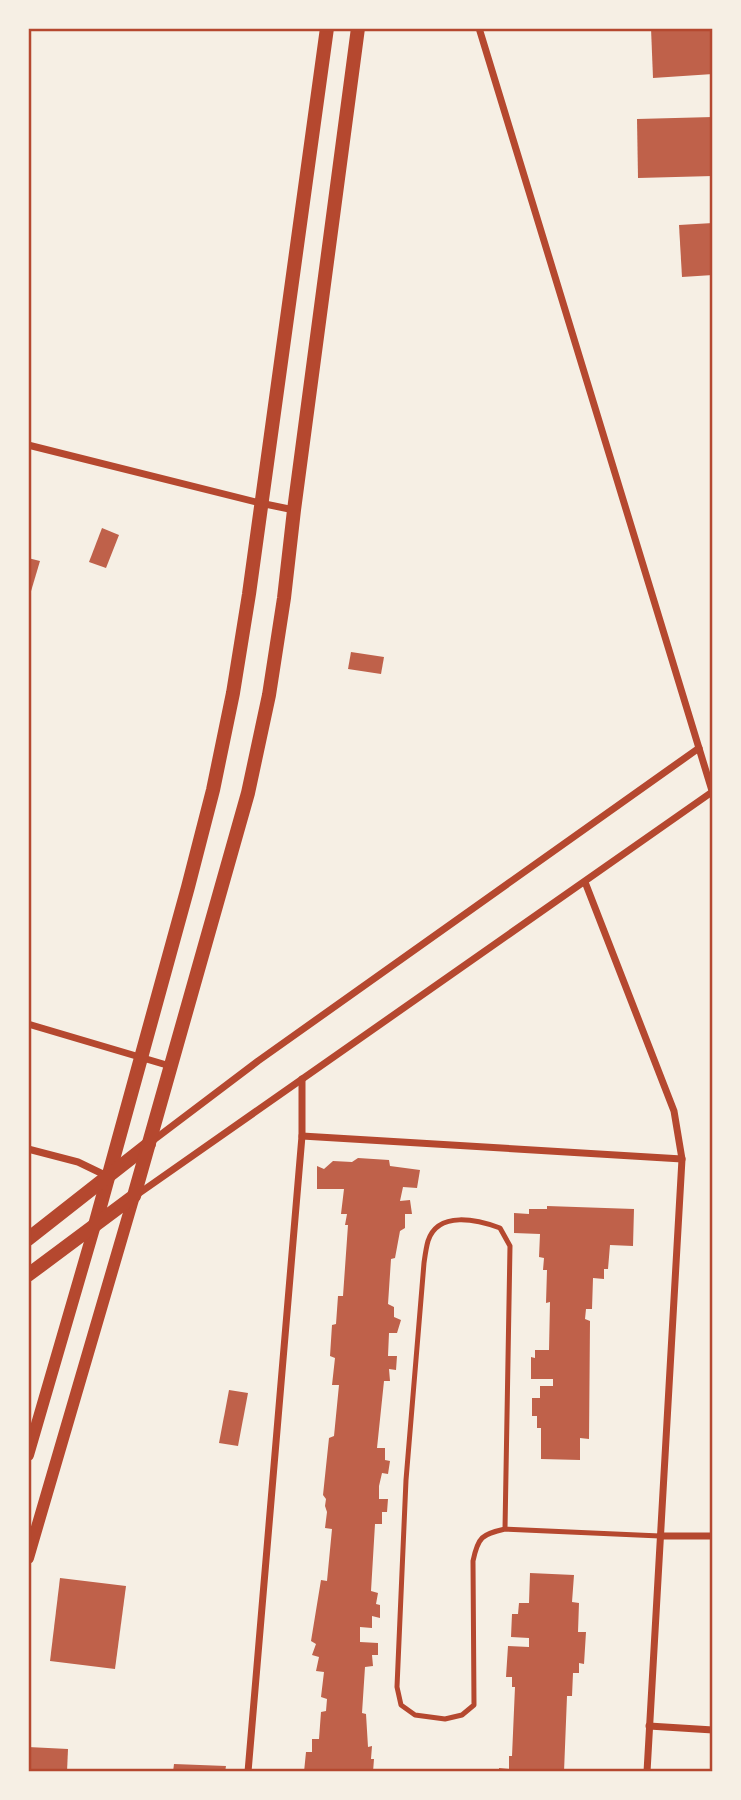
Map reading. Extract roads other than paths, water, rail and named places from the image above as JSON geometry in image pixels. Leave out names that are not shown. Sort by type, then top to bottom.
[{"type":"main road","points":[[95,1225],[188,887],[213,790],[233,693],[327,28]]},
{"type":"main road","points":[[28,1275],[134,1196],[248,793],[269,695],[284,598],[355,29]]},
{"type":"main road","points":[[28,1239],[149,1143]]},
{"type":"street","points":[[28,1558],[134,1196],[713,793],[479,28]]},
{"type":"street","points":[[28,445],[294,510]]},
{"type":"street","points":[[149,1143],[249,1067],[699,748]]},
{"type":"street","points":[[585,882],[674,1111],[682,1158],[647,1772]]},
{"type":"street","points":[[28,1024],[171,1066]]},
{"type":"street","points":[[248,1772],[302,1136],[302,1079]]},
{"type":"street","points":[[302,1136],[682,1158]]},
{"type":"street","points":[[28,1149],[78,1162],[108,1176]]},
{"type":"street","points":[[28,1455],[95,1225]]},
{"type":"street","points":[[660,1536],[713,1536]]},
{"type":"street","points":[[649,1727],[713,1730]]},
{"type":"lane","points":[[505,1529],[510,1246],[500,1228],[476,1219],[450,1221],[437,1228],[428,1239],[424,1263],[406,1480],[397,1687],[401,1705],[415,1715],[445,1719],[462,1715],[474,1705],[473,1561],[477,1543],[488,1533],[505,1529],[660,1536]]}]
